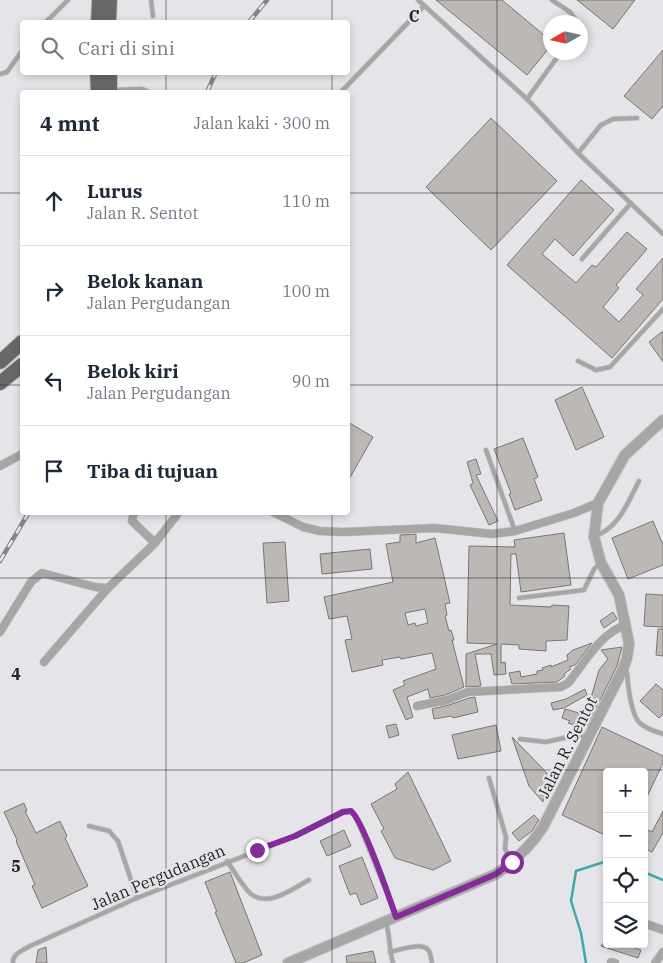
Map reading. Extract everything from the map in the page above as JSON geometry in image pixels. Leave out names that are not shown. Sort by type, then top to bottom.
[{"type":"highway","points":[[98,20],[99,0]]},
{"type":"highway","points":[[109,20],[110,0]]},
{"type":"highway","points":[[98,75],[105,90]]},
{"type":"highway","points":[[106,90],[109,75]]},
{"type":"highway","points":[[0,362],[20,344]]},
{"type":"highway","points":[[0,382],[20,367]]},
{"type":"street","name":"Jalan R. Sentot","points":[[288,963],[496,874],[532,844],[543,827],[589,738],[627,658],[629,643],[619,595],[601,563],[594,537],[598,503],[625,455],[663,420]]},
{"type":"street","points":[[0,466],[20,455]]},
{"type":"street","points":[[278,515],[303,527],[320,531],[343,532],[435,528],[492,534],[515,531],[598,503]]},
{"type":"street","points":[[133,515],[132,521],[155,543]]},
{"type":"street","points":[[44,662],[108,588],[155,543],[176,515]]},
{"type":"street","points":[[0,632],[31,582],[42,573],[95,587],[108,588]]},
{"type":"street","points":[[417,706],[447,700],[468,692],[561,687],[568,683],[599,644],[620,627],[626,625]]},
{"type":"street","points":[[648,924],[663,930]]},
{"type":"street","points":[[655,963],[663,952]]},
{"type":"lane","points":[[48,20],[68,0]]},
{"type":"lane","points":[[151,0],[153,16]]},
{"type":"lane","points":[[418,0],[528,99],[578,153],[663,234]]},
{"type":"lane","points":[[552,0],[572,15]]},
{"type":"lane","points":[[343,90],[424,6]]},
{"type":"lane","points":[[0,74],[7,72],[20,54]]},
{"type":"lane","points":[[528,99],[555,60]]},
{"type":"lane","points":[[130,90],[144,90]]},
{"type":"lane","points":[[578,153],[590,136],[601,125],[613,119],[637,118]]},
{"type":"lane","points":[[582,259],[631,203]]},
{"type":"lane","points":[[578,361],[596,370],[610,367],[663,309]]},
{"type":"lane","points":[[486,450],[515,531]]},
{"type":"lane","points":[[594,537],[605,533],[615,524],[640,481]]},
{"type":"lane","points":[[519,598],[584,590],[594,570],[601,563]]},
{"type":"lane","points":[[623,669],[627,673],[638,720],[650,730],[663,734]]},
{"type":"lane","points":[[520,739],[546,742],[576,735],[589,738]]},
{"type":"lane","points":[[489,778],[506,838],[505,849],[512,862]]},
{"type":"lane","name":"Jalan Pergudangan","points":[[13,963],[15,955],[30,946],[137,898],[295,836],[343,812],[351,811],[356,817],[365,837],[396,917]]},
{"type":"lane","points":[[89,826],[109,831],[118,841],[137,898]]},
{"type":"lane","points":[[228,862],[251,894],[260,898],[271,899],[309,880]]},
{"type":"lane","points":[[386,922],[390,935],[390,952],[393,963]]},
{"type":"lane","points":[[390,952],[417,946],[424,947],[429,952],[432,963]]},
{"type":"building","points":[[436,0],[502,0],[543,34],[543,56],[527,75]]},
{"type":"building","points":[[577,0],[635,0],[613,29]]},
{"type":"building","points":[[663,50],[663,106],[652,119],[624,96]]},
{"type":"building","points":[[491,118],[557,181],[491,250],[426,187]]},
{"type":"building","points":[[581,180],[614,210],[573,256],[555,239],[542,254],[576,283],[592,265],[596,267],[627,232],[647,249],[616,285],[619,288],[603,307],[619,322],[643,295],[636,289],[663,258],[663,299],[612,358],[507,265]]},
{"type":"building","points":[[663,331],[663,362],[649,342]]},
{"type":"building","points":[[582,387],[604,437],[576,450],[555,400]]},
{"type":"building","points":[[350,423],[373,437],[350,477]]},
{"type":"building","points":[[523,438],[538,477],[534,479],[542,500],[515,510],[509,494],[511,493],[494,449]]},
{"type":"building","points":[[476,459],[481,474],[476,475],[498,521],[489,525],[470,485],[473,483],[467,462]]},
{"type":"building","points":[[653,521],[663,545],[663,565],[628,579],[612,538]]},
{"type":"building","points":[[564,533],[571,585],[521,592],[516,554],[511,554],[510,605],[569,606],[567,640],[546,641],[546,651],[519,649],[519,645],[501,644],[501,663],[505,662],[506,674],[494,675],[491,654],[475,654],[481,686],[466,687],[466,654],[497,644],[467,643],[469,546],[515,547],[514,540]]},
{"type":"building","points":[[416,534],[416,543],[435,538],[450,603],[445,604],[447,615],[445,616],[449,631],[451,630],[454,640],[452,640],[464,687],[445,695],[430,698],[428,689],[407,697],[413,717],[406,720],[393,690],[405,685],[403,681],[436,669],[432,653],[401,659],[400,657],[382,660],[383,665],[352,672],[345,640],[352,639],[347,616],[329,619],[324,597],[393,582],[386,544],[400,542],[400,535]],"holes":[[[425,609],[428,623],[416,626],[415,623],[408,625],[405,613]]]},
{"type":"building","points":[[285,542],[289,601],[267,603],[263,543]]},
{"type":"building","points":[[370,549],[372,569],[322,574],[320,554]]},
{"type":"building","points":[[646,594],[663,595],[663,627],[644,626]]},
{"type":"building","points":[[613,612],[617,619],[604,628],[600,621]]},
{"type":"building","points":[[658,629],[663,629],[663,656],[656,655]]},
{"type":"building","points":[[592,643],[575,665],[569,667],[571,669],[557,682],[512,684],[509,673],[520,671],[521,677],[537,674],[537,671],[543,670],[542,668],[551,665],[551,667],[568,660],[567,655],[573,650]]},
{"type":"building","points":[[622,647],[617,666],[587,726],[581,724],[580,727],[568,723],[570,721],[562,718],[565,709],[586,715],[599,670],[608,659],[601,650]]},
{"type":"building","points":[[656,684],[663,690],[663,714],[659,718],[640,701]]},
{"type":"building","points":[[585,689],[587,695],[564,708],[553,710],[551,703],[566,699]]},
{"type":"building","points":[[475,697],[478,712],[453,718],[452,716],[434,719],[432,709]]},
{"type":"building","points":[[396,724],[399,735],[389,738],[386,726]]},
{"type":"building","points":[[496,725],[501,751],[458,759],[452,735]]},
{"type":"building","points":[[602,727],[663,756],[663,763],[648,795],[648,768],[603,768],[603,834],[562,815]]},
{"type":"building","points":[[512,737],[547,773],[543,802],[529,786]]},
{"type":"building","points":[[408,772],[451,861],[433,870],[395,858],[381,831],[384,829],[371,804],[397,789],[395,784]]},
{"type":"building","points":[[24,803],[27,811],[25,811],[36,833],[60,821],[67,836],[65,838],[88,886],[42,908],[32,886],[35,885],[4,812]]},
{"type":"building","points":[[663,811],[663,833],[652,852],[648,850],[648,830],[652,832]]},
{"type":"building","points":[[534,815],[539,820],[532,831],[519,841],[512,833]]},
{"type":"building","points":[[344,830],[351,846],[327,856],[320,841]]},
{"type":"building","points":[[362,857],[378,898],[361,905],[356,893],[350,895],[339,866]]},
{"type":"building","points":[[230,872],[262,955],[243,963],[236,963],[205,882]]},
{"type":"building","points":[[46,947],[47,963],[36,963],[38,950]]},
{"type":"building","points":[[607,948],[635,948],[641,950],[638,958]]},
{"type":"building","points":[[373,951],[376,963],[347,963],[346,956]]},
{"type":"waterway","points":[[586,963],[581,933],[571,901],[576,871],[603,862]]},
{"type":"waterway","points":[[648,874],[663,880]]},
{"type":"railway","points":[[251,20],[267,0]]},
{"type":"railway","points":[[208,90],[215,75]]},
{"type":"railway","points":[[0,561],[27,515]]},
{"type":"route","points":[[257,850],[295,836],[343,812],[351,811],[354,813],[365,837],[396,917],[496,874],[512,862]]}]
